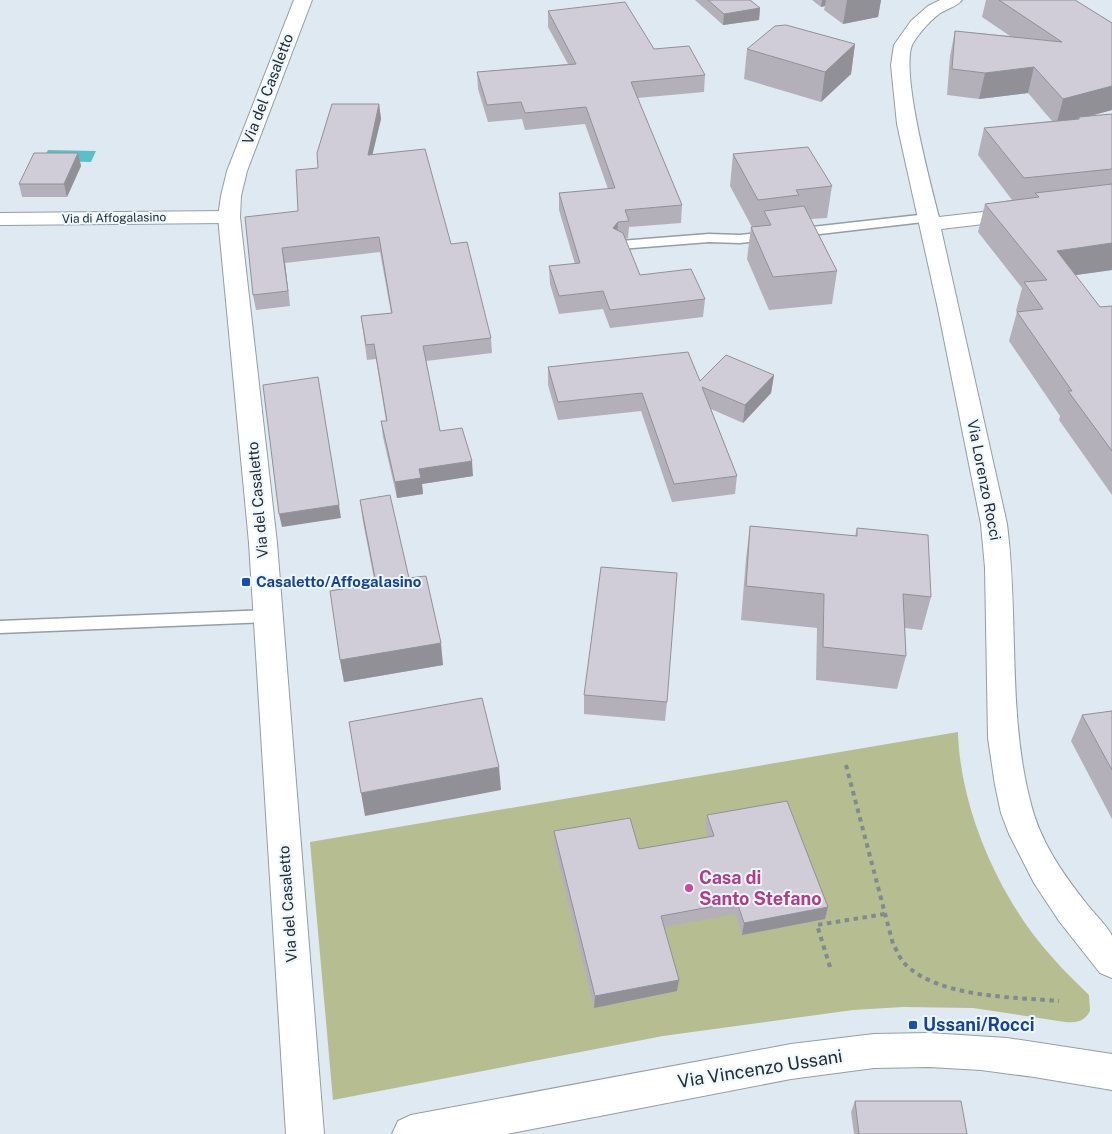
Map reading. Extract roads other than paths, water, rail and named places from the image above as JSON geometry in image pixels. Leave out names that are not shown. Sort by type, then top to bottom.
[{"type":"street","name":"Via del Casaletto","points":[[303,0],[237,171],[230,196],[228,217],[245,356],[263,543],[305,1134]]},
{"type":"street","name":"Via Lorenzo Rocci","points":[[954,0],[926,15],[903,44],[900,55],[907,124],[994,524],[999,568],[1003,738],[1017,813],[1035,853],[1059,893],[1112,962]]},
{"type":"street","points":[[928,221],[1035,212]]},
{"type":"street","name":"Via di Affogalasino","points":[[0,219],[228,217]]},
{"type":"street","name":"Via Vincenzo Ussani","points":[[411,1134],[760,1067],[851,1054],[901,1050],[979,1052],[1038,1059],[1112,1072]]},
{"type":"lane","points":[[620,245],[709,238],[740,239],[928,221]]},
{"type":"lane","points":[[0,627],[267,616]]},
{"type":"water","points":[[48,150],[96,151],[91,162],[42,161]]},
{"type":"place","name":"Casaletto/Affogalasino","points":[[246,582]]},
{"type":"place","name":"Casa di Santo Stefano","points":[[689,888]]},
{"type":"place","name":"Ussani/Rocci","points":[[913,1025]]}]
